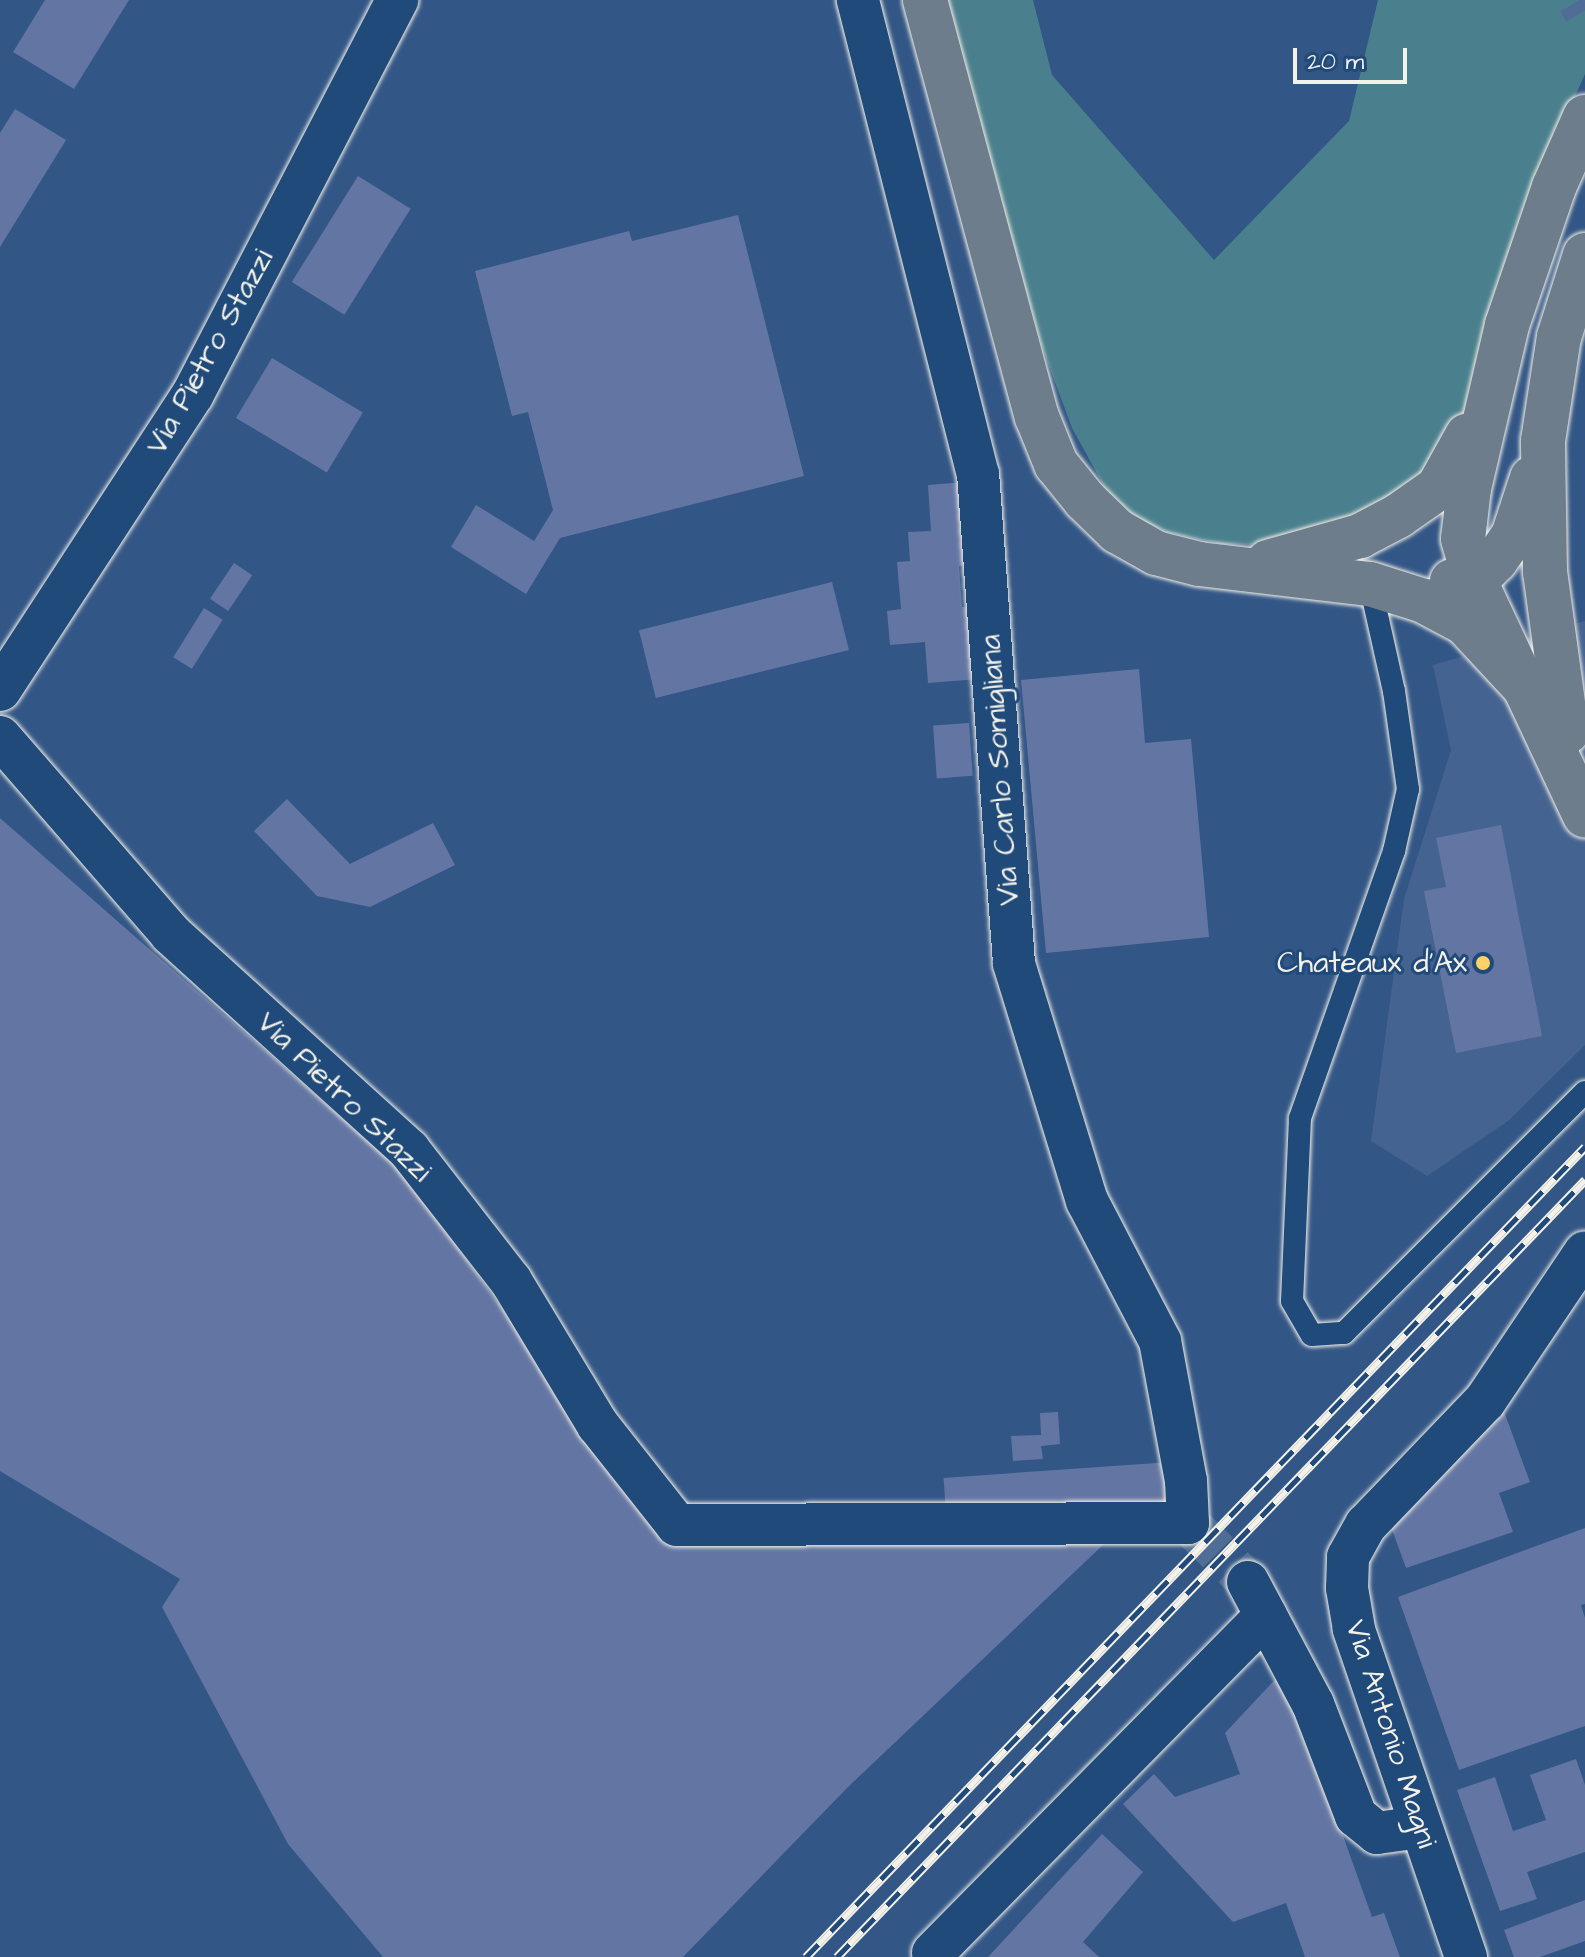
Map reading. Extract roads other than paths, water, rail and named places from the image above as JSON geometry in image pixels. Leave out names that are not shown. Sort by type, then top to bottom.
[{"type":"main road","points":[[925,0],[1037,417],[1056,464],[1117,531],[1156,553],[1370,584],[1475,581],[1513,536],[1543,441],[1559,337],[1585,255]]},
{"type":"main road","points":[[1239,567],[1301,556],[1360,536],[1438,488],[1461,453],[1554,187],[1585,117]]},
{"type":"main road","points":[[1507,325],[1469,488],[1463,539],[1475,581],[1532,695],[1583,813]]},
{"type":"main road","points":[[1543,441],[1545,572],[1554,663],[1583,813]]},
{"type":"main road","points":[[1370,584],[1424,601],[1465,623],[1532,695]]},
{"type":"street","name":"Via Pietro Stazzi","points":[[0,690],[193,394],[397,0]]},
{"type":"street","name":"Via Carlo Somigliana","points":[[677,1525],[1188,1523],[1182,1458],[1160,1341],[1087,1201],[1014,963],[978,475],[858,0]]},
{"type":"street","name":"Via Pietro Stazzi","points":[[0,737],[171,934],[409,1150],[511,1281],[598,1425],[677,1525]]},
{"type":"street","name":"Via Antonio Magni","points":[[1466,1957],[1354,1629],[1347,1588],[1348,1557],[1366,1525],[1485,1401],[1585,1252]]},
{"type":"street","points":[[933,1953],[1257,1598],[1313,1704],[1356,1816],[1377,1833],[1420,1827]]},
{"type":"lane","points":[[1370,584],[1394,691],[1408,789],[1394,851],[1300,1118],[1292,1301],[1312,1335],[1344,1333],[1585,1092]]},
{"type":"tunnel","points":[[1579,0],[1585,10]]},
{"type":"tunnel","points":[[1188,1523],[1248,1582]]},
{"type":"railway","points":[[806,1957],[1585,1147]]},
{"type":"railway","points":[[837,1957],[1585,1180]]},
{"type":"place","name":"Chateaux d'Ax","points":[[1483,963]]}]
